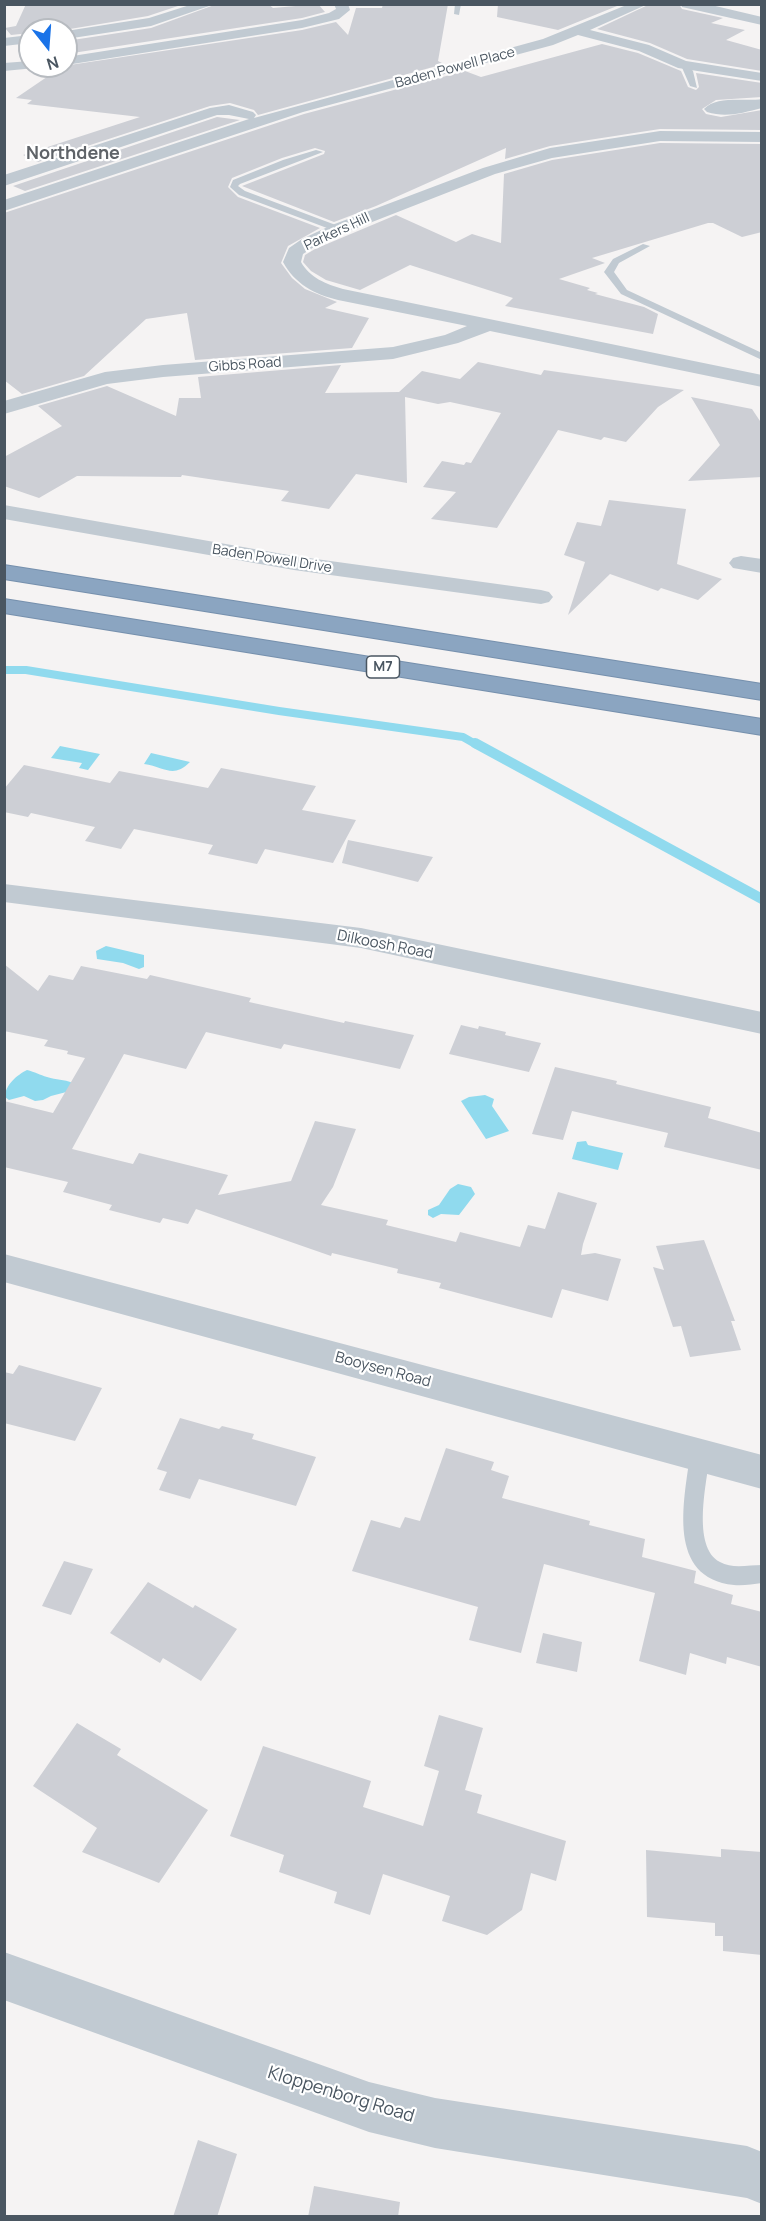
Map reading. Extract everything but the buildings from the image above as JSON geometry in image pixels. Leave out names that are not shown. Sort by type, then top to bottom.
[{"type":"highway","name":"M7","points":[[4,572],[762,692]]},
{"type":"highway","name":"M7","points":[[4,606],[762,727]]},
{"type":"street","points":[[78,33],[151,22],[209,4]]},
{"type":"street","points":[[78,59],[302,24],[334,16],[343,10],[341,4]]},
{"type":"street","name":"Baden Powell Place","points":[[4,206],[264,119],[502,56],[579,31],[642,4]]},
{"type":"street","points":[[687,4],[762,21]]},
{"type":"street","points":[[579,31],[644,48],[683,65],[762,77]]},
{"type":"street","name":"Baden Powell Place","points":[[4,181],[214,111],[229,110],[264,119]]},
{"type":"street","name":"Parkers Hill","points":[[762,137],[660,136],[550,153],[489,171],[338,230],[308,243],[295,252],[292,262],[314,286],[363,300],[762,381]]},
{"type":"street","name":"Gibbs Road","points":[[4,408],[105,378],[163,371],[393,353],[451,339],[486,326]]},
{"type":"street","name":"Baden Powell Drive","points":[[4,513],[294,563],[541,597]]},
{"type":"street","name":"Dilkoosh Road","points":[[4,893],[361,938],[762,1023]]},
{"type":"street","name":"Booysen Road","points":[[4,1268],[762,1472]]},
{"type":"street","name":"Kloppenborg Road","points":[[4,1976],[369,2107],[435,2123],[747,2172],[762,2178]]},
{"type":"lane","points":[[457,14],[458,4]]},
{"type":"lane","points":[[683,65],[689,71],[694,86]]},
{"type":"lane","points":[[319,152],[236,182],[234,188],[338,230]]},
{"type":"lane","points":[[646,246],[611,266],[609,272],[624,292],[762,357]]},
{"type":"lane","points":[[700,1455],[692,1542],[702,1561],[716,1572],[743,1577],[762,1574]]},
{"type":"water","points":[[60,746],[100,754],[88,770],[79,768],[82,763],[51,758]]},
{"type":"water","points":[[151,753],[190,762],[174,771],[144,764]]},
{"type":"water","points":[[106,946],[144,955],[144,967],[139,969],[123,963],[97,959],[96,951]]},
{"type":"water","points":[[27,1070],[73,1083],[74,1090],[43,1100],[35,1101],[24,1096],[9,1100],[5,1097],[9,1085]]},
{"type":"water","points":[[485,1095],[494,1099],[492,1106],[509,1131],[486,1139],[461,1101],[469,1097]]},
{"type":"water","points":[[586,1141],[588,1145],[623,1153],[618,1170],[572,1159],[577,1142]]},
{"type":"water","points":[[458,1184],[471,1187],[475,1194],[459,1215],[441,1214],[433,1218],[428,1215],[428,1210],[439,1205],[450,1189]]},
{"type":"waterway","points":[[4,670],[26,670],[279,711],[463,737],[477,745]]},
{"type":"waterway","points":[[475,743],[762,899]]},
{"type":"district","name":"Northdene","points":[[73,154]]}]
